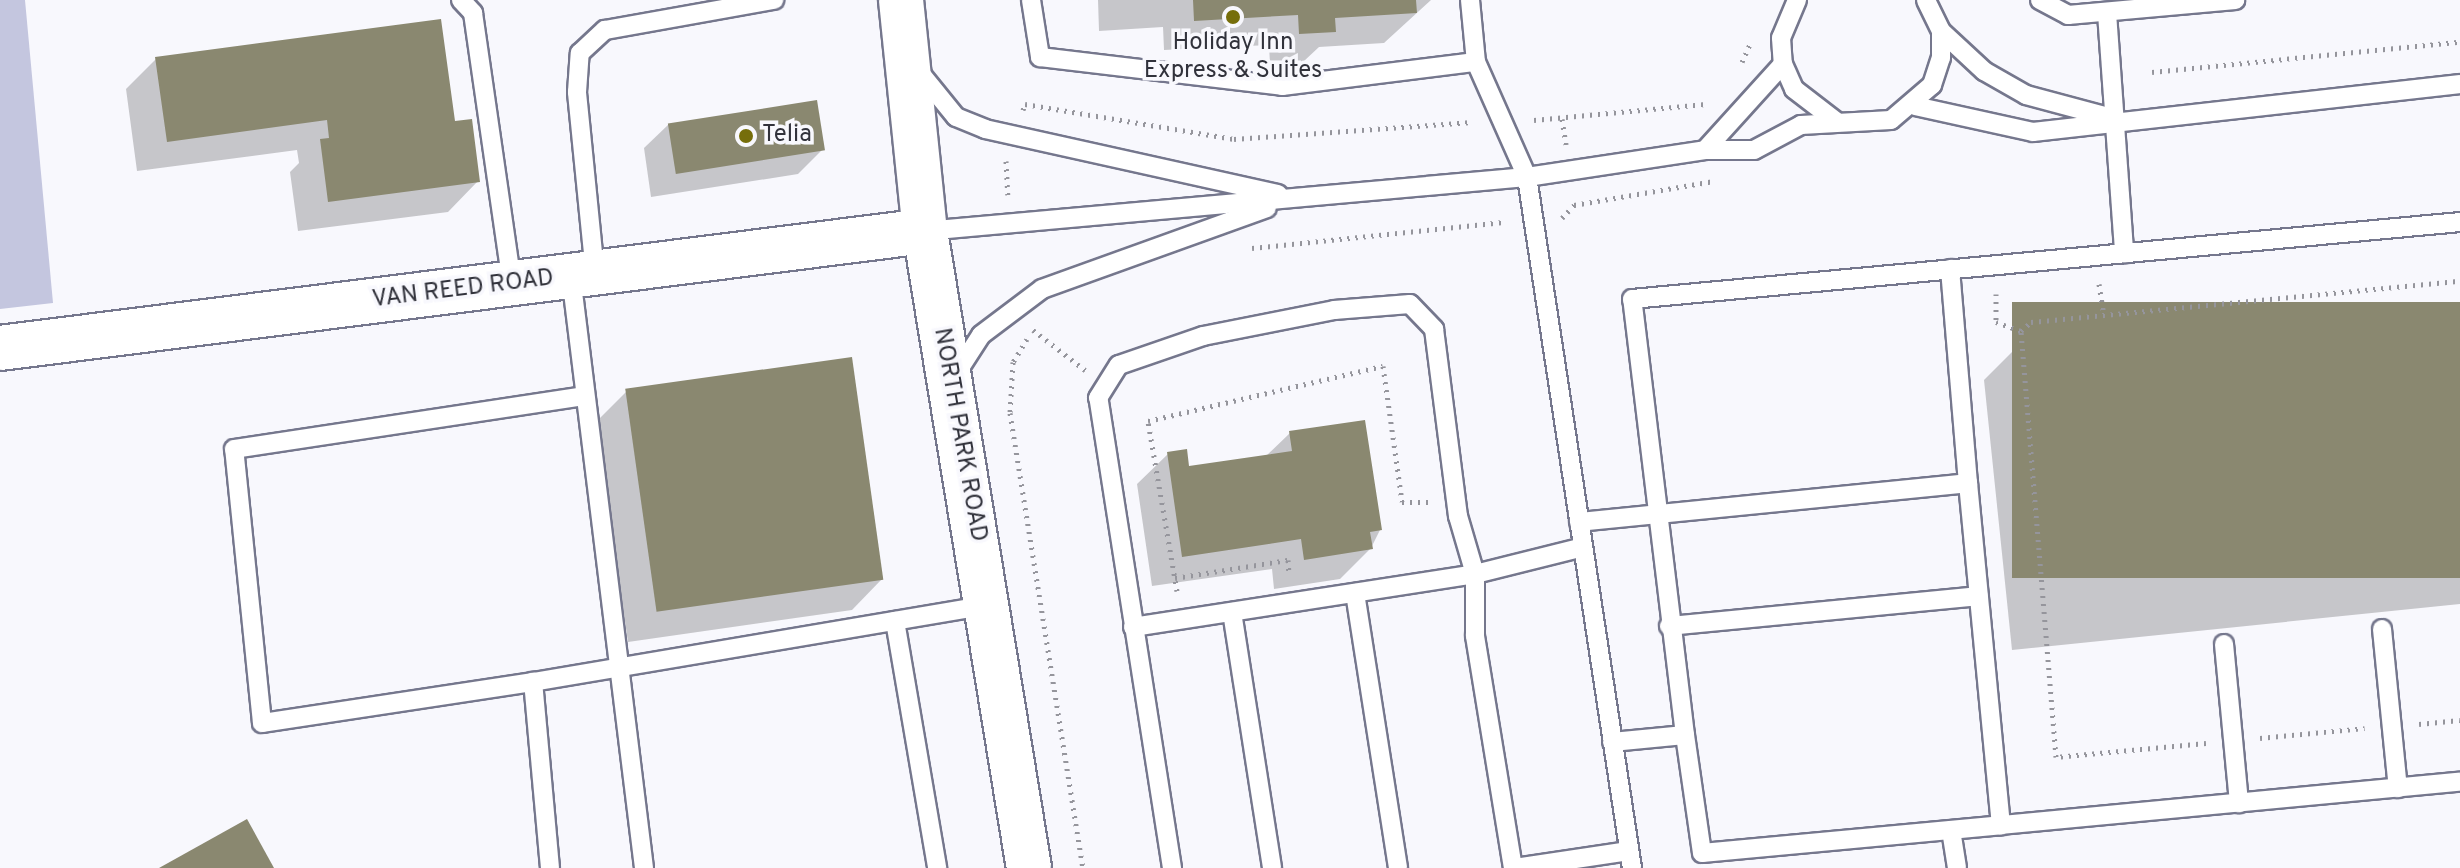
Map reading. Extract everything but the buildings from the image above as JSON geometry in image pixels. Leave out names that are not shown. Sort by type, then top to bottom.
[{"type":"street","name":"NORTH PARK ROAD","points":[[901,0],[925,231],[1029,868]]},
{"type":"street","name":"VAN REED ROAD","points":[[0,348],[925,231]]},
{"type":"lane","points":[[461,0],[473,13],[512,284]]},
{"type":"lane","points":[[644,868],[583,396],[577,92],[580,53],[605,30],[774,0]]},
{"type":"lane","points":[[1031,0],[1040,57],[1282,86],[1476,62]]},
{"type":"lane","points":[[1172,868],[1098,398],[1103,384],[1119,365],[1203,336],[1334,310],[1410,304],[1434,329],[1458,516],[1475,574],[1475,636],[1514,868],[1630,859],[1527,177],[1476,62],[1470,0]]},
{"type":"lane","points":[[1797,0],[1781,38],[1783,64],[1812,109],[1837,122]]},
{"type":"lane","points":[[2040,0],[2068,15],[2235,0]]},
{"type":"lane","points":[[1930,3],[1941,31],[1984,71],[2026,95],[2118,120]]},
{"type":"lane","points":[[2107,13],[2118,120],[2124,253]]},
{"type":"lane","points":[[925,231],[1527,177],[1705,150],[1754,150],[1801,125],[1891,120],[1915,106],[1937,72],[1941,31]]},
{"type":"lane","points":[[906,49],[956,117],[985,129],[1296,198]]},
{"type":"lane","points":[[1705,150],[1783,64]]},
{"type":"lane","points":[[1915,106],[2033,132],[2118,120],[2460,84]]},
{"type":"lane","points":[[951,387],[981,335],[1042,289],[1296,198]]},
{"type":"lane","points":[[2460,222],[1632,299],[1654,514],[1702,853],[2460,782]]},
{"type":"lane","points":[[1950,269],[2001,825]]},
{"type":"lane","points":[[583,396],[234,449],[262,723],[616,669],[988,605]]},
{"type":"lane","points":[[1579,522],[1968,483]]},
{"type":"lane","points":[[1133,627],[1475,574],[1583,547]]},
{"type":"lane","points":[[1355,593],[1398,868]]},
{"type":"lane","points":[[1669,626],[1979,596]]},
{"type":"lane","points":[[1232,612],[1272,868]]},
{"type":"lane","points":[[895,621],[937,868]]},
{"type":"lane","points":[[2382,629],[2398,788]]},
{"type":"lane","points":[[2224,644],[2239,803]]},
{"type":"lane","points":[[533,682],[550,868]]},
{"type":"lane","points":[[1612,742],[1685,735]]},
{"type":"lane","points":[[1951,830],[1957,868]]},
{"type":"path","points":[[2152,72],[2460,42]]},
{"type":"path","points":[[2021,331],[2031,322],[2460,281]]},
{"type":"path","points":[[1996,294],[1996,322],[2021,331]]},
{"type":"path","points":[[1041,320],[1032,329],[1013,362],[1010,413],[1083,868]]},
{"type":"path","points":[[1032,329],[1103,384]]},
{"type":"path","points":[[2021,331],[2056,757],[2460,720]]},
{"type":"path","points":[[1183,620],[1148,421],[1383,366],[1402,502],[1428,502],[1430,516]]},
{"type":"path","points":[[1175,578],[1288,560],[1289,581],[1304,578]]},
{"type":"shaded area","points":[[0,0],[25,0],[53,303],[0,309]]},
{"type":"place","name":"Holiday Inn Express & Suites","points":[[1233,17]]},
{"type":"place","name":"Telia","points":[[746,136]]}]
